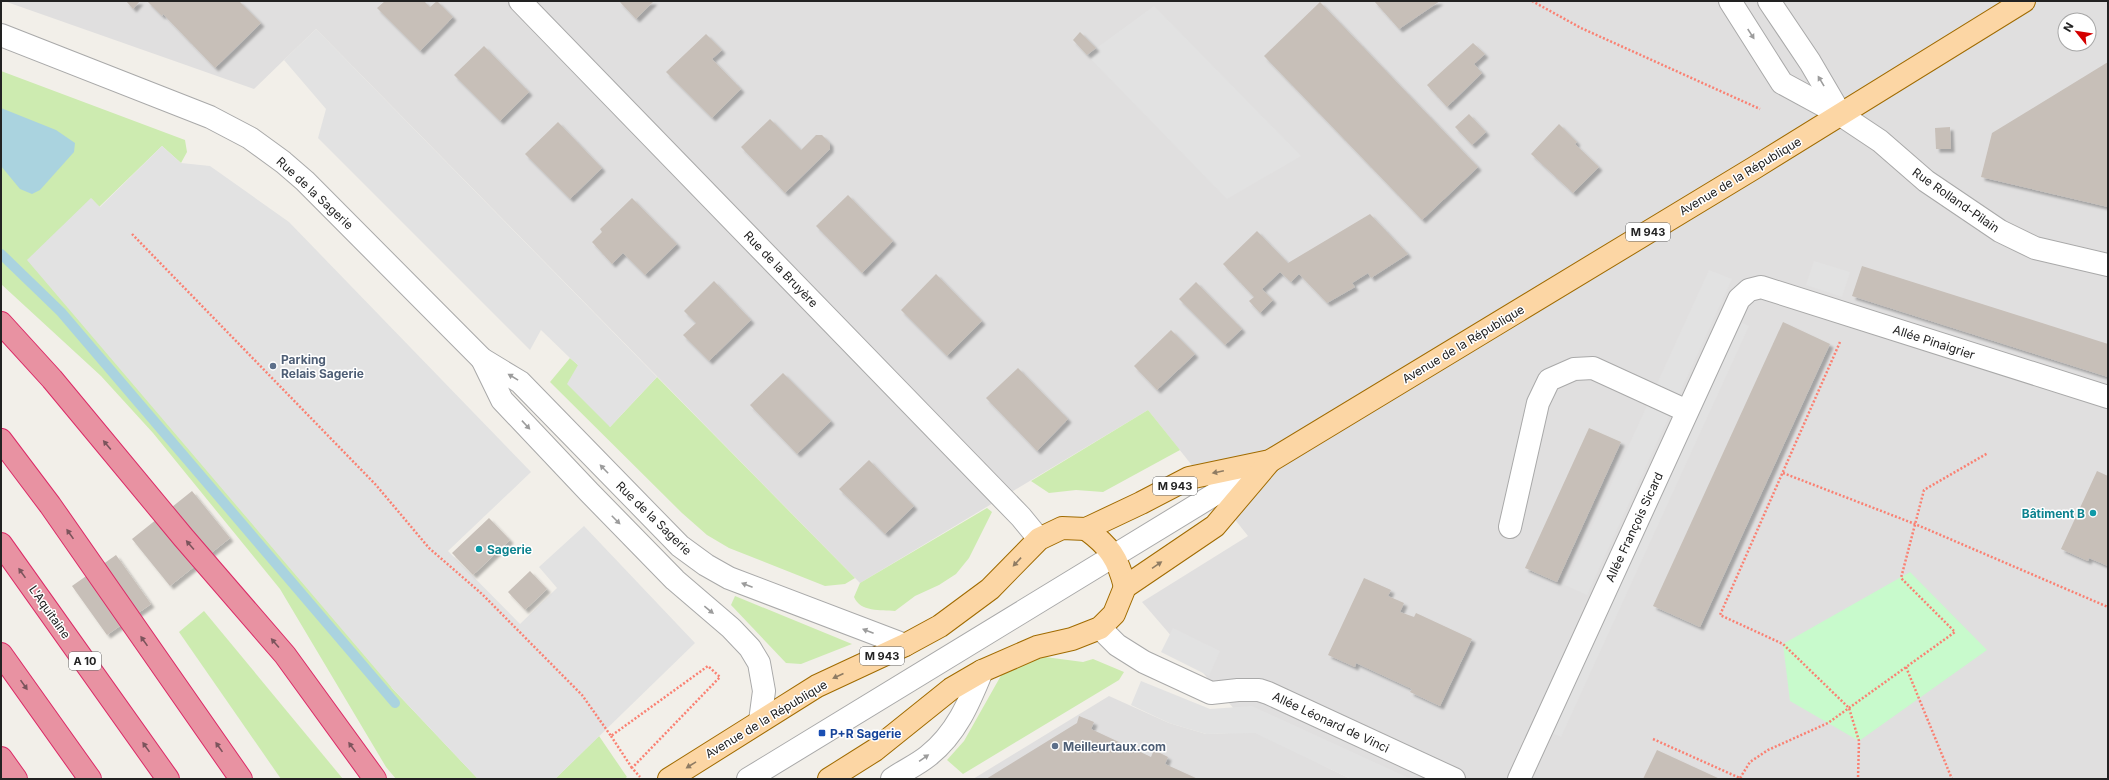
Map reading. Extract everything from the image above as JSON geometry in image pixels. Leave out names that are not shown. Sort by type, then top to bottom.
[{"type":"highway","points":[[1,323],[52,380],[183,537],[285,655],[375,779]]},
{"type":"highway","points":[[1,440],[50,505],[241,779]]},
{"type":"highway","name":"L'Aquitaine","points":[[1,544],[168,779]]},
{"type":"highway","points":[[1,654],[90,779]]},
{"type":"highway","points":[[1,758],[16,779]]},
{"type":"main road","name":"Avenue de la République","points":[[1125,587],[1215,526],[1270,461],[2024,1]]},
{"type":"main road","name":"Avenue de la République","points":[[668,779],[760,720],[817,686],[905,645],[940,626],[990,589],[1039,539],[1062,528],[1086,529],[1189,478],[1270,461]]},
{"type":"main road","points":[[829,779],[875,750],[951,689],[982,671],[1037,647],[1072,639],[1100,628],[1114,614],[1125,587],[1121,572],[1113,555],[1104,542],[1086,529]]},
{"type":"street","name":"Rue de la Bruyère","points":[[520,1],[1021,516],[1039,539]]},
{"type":"street","name":"Rue Rolland-Pilain","points":[[1730,1],[1782,83],[1841,114],[1880,141],[1926,181],[2000,231],[2035,248],[2108,265]]},
{"type":"street","points":[[1769,1],[1810,62],[1841,114]]},
{"type":"street","name":"Rue de la Sagerie","points":[[1,35],[210,117],[250,138],[305,181],[482,359],[520,382],[680,546],[706,565],[729,578],[905,645]]},
{"type":"street","name":"Allée Pinaigrier","points":[[1761,286],[2108,397]]},
{"type":"street","name":"Allée François Sicard","points":[[1518,779],[1739,299],[1749,290],[1761,286]]},
{"type":"street","name":"Rue de la Sagerie","points":[[482,359],[502,400],[675,580],[731,628],[750,648],[759,663],[764,691],[760,720]]},
{"type":"street","points":[[1510,527],[1538,403],[1549,380],[1574,369],[1594,368],[1687,411]]},
{"type":"street","points":[[748,779],[1113,555],[1270,461]]},
{"type":"street","name":"Allée Léonard de Vinci","points":[[1100,628],[1117,645],[1144,662],[1211,693],[1238,690],[1259,690],[1268,693],[1454,779]]},
{"type":"street","points":[[892,779],[928,756],[952,731],[967,708],[982,671]]},
{"type":"path","points":[[1532,1],[1581,28],[1760,109]]},
{"type":"path","points":[[132,234],[376,485],[429,548],[482,594],[582,695],[640,778]]},
{"type":"path","points":[[1852,316],[1720,615],[1783,644],[1849,708],[1859,741],[1858,779]]},
{"type":"path","points":[[1653,739],[1741,778],[1750,762],[1768,750],[1828,723],[1955,632],[1901,578],[1924,490],[1988,453]]},
{"type":"path","points":[[1783,473],[1915,524],[2108,607]]},
{"type":"path","points":[[611,736],[708,666],[720,677],[632,768]]},
{"type":"path","points":[[1906,667],[1952,779]]},
{"type":"shaded area","points":[[4,1],[2108,1],[2108,779],[1353,779],[1316,762],[1351,779],[973,779],[1109,696],[1169,723],[1206,734],[1254,732],[1142,602],[1248,536],[1148,410],[860,583],[316,29],[254,89]]},
{"type":"shaded area","points":[[1154,6],[1301,156],[1227,199],[1087,55]]},
{"type":"shaded area","points":[[316,29],[657,377],[610,427],[567,384],[578,365],[541,330],[530,350],[318,138],[326,109],[284,60]]},
{"type":"shaded area","name":"Parking Relais Sagerie","points":[[162,146],[181,163],[210,166],[289,222],[531,472],[448,551],[520,624],[557,588],[539,567],[584,526],[695,643],[555,779],[478,779],[392,688],[27,260],[91,198],[100,207]]},
{"type":"shaded area","points":[[1814,261],[1850,272],[1842,297],[1806,285]]},
{"type":"shaded area","points":[[1709,270],[1732,279],[1587,595],[1565,585]]},
{"type":"shaded area","points":[[1740,322],[1749,326],[1561,737],[1552,733]]},
{"type":"shaded area","points":[[1173,628],[1220,651],[1209,676],[1161,652]]},
{"type":"shaded area","points":[[1141,681],[1210,709],[1252,706],[1411,779],[1351,779],[1255,733],[1206,734],[1169,723],[1131,705]]},
{"type":"green space","points":[[1,71],[185,140],[187,152],[181,163],[162,146],[99,207],[91,198],[392,688],[478,779],[396,779],[386,767],[280,589],[153,433],[101,376],[1,284]]},
{"type":"green space","points":[[570,358],[578,365],[610,427],[657,377],[855,578],[845,584],[825,586],[729,548],[707,535],[682,513],[550,382]]},
{"type":"green space","points":[[1148,410],[1180,450],[1103,492],[1076,490],[1049,493],[1031,481]]},
{"type":"green space","points":[[987,508],[992,512],[969,558],[956,574],[939,585],[915,596],[895,611],[866,608],[857,602],[854,597],[860,583]]},
{"type":"green space","points":[[1910,572],[1987,650],[1859,741],[1790,701],[1783,644]]},
{"type":"green space","points":[[735,596],[852,644],[801,664],[786,663],[731,605]]},
{"type":"green space","points":[[204,611],[343,779],[281,779],[179,632]]},
{"type":"green space","points":[[1045,657],[1083,662],[1093,659],[1124,672],[1119,680],[963,774],[947,760],[964,741],[1003,672],[1024,659]]},
{"type":"green space","points":[[599,736],[627,777],[624,779],[555,779]]},
{"type":"water","points":[[1,108],[56,130],[75,143],[74,152],[40,190],[32,194],[20,189],[1,166]]},
{"type":"building","points":[[126,1],[140,1],[133,9]]},
{"type":"building","points":[[147,1],[239,1],[261,23],[215,68],[163,14],[162,16]]},
{"type":"building","points":[[385,1],[424,1],[430,7],[437,1],[453,17],[420,51],[377,8]]},
{"type":"building","points":[[619,1],[654,1],[636,19]]},
{"type":"building","points":[[1374,1],[1440,1],[1399,29]]},
{"type":"building","points":[[1320,2],[1478,167],[1422,220],[1264,56]]},
{"type":"building","points":[[1080,32],[1096,48],[1087,55],[1073,40]]},
{"type":"building","points":[[706,34],[722,50],[712,59],[741,89],[712,118],[666,72]]},
{"type":"building","points":[[1473,43],[1485,54],[1474,64],[1482,73],[1447,107],[1427,85]]},
{"type":"building","points":[[484,46],[529,92],[500,121],[454,75]]},
{"type":"building","points":[[2108,62],[2108,207],[1981,177],[1992,133]]},
{"type":"building","points":[[1469,114],[1486,132],[1472,145],[1455,127]]},
{"type":"building","points":[[770,119],[801,150],[816,135],[822,135],[830,143],[830,149],[785,193],[741,147]]},
{"type":"building","points":[[558,122],[602,168],[570,199],[525,154]]},
{"type":"building","points":[[1559,124],[1577,142],[1575,144],[1599,167],[1573,193],[1531,154]]},
{"type":"building","points":[[1950,127],[1951,149],[1936,149],[1935,128]]},
{"type":"building","points":[[848,195],[893,241],[862,273],[816,226]]},
{"type":"building","points":[[632,198],[677,244],[645,275],[623,253],[612,264],[592,242],[602,232],[600,229]]},
{"type":"building","points":[[1370,214],[1408,254],[1371,278],[1368,273],[1352,283],[1355,287],[1327,303],[1299,274],[1291,282],[1280,272],[1262,289],[1273,300],[1260,313],[1249,301],[1254,297],[1223,264],[1257,231],[1288,263]]},
{"type":"building","points":[[1862,266],[2108,344],[2108,377],[1852,296]]},
{"type":"building","points":[[936,274],[982,321],[947,356],[901,310]]},
{"type":"building","points":[[714,281],[751,320],[709,361],[683,335],[696,323],[684,311]]},
{"type":"building","points":[[1196,282],[1242,329],[1225,345],[1179,299]]},
{"type":"building","points":[[1783,322],[1830,344],[1700,627],[1653,606]]},
{"type":"building","points":[[1171,330],[1195,354],[1157,390],[1134,366]]},
{"type":"building","points":[[1018,368],[1068,419],[1037,451],[986,398]]},
{"type":"building","points":[[783,373],[831,421],[797,454],[750,405]]},
{"type":"building","points":[[1589,428],[1621,442],[1557,582],[1525,568]]},
{"type":"building","points":[[869,460],[914,506],[885,534],[839,489]]},
{"type":"building","name":"Bâtiment B","points":[[2097,471],[2108,476],[2108,566],[2089,558],[2088,561],[2061,549]]},
{"type":"building","points":[[192,491],[230,538],[170,586],[132,539]]},
{"type":"building","name":"Sagerie","points":[[489,518],[510,540],[473,575],[452,553]]},
{"type":"building","points":[[116,555],[151,604],[107,635],[72,586]]},
{"type":"building","points":[[530,571],[547,589],[525,610],[508,592]]},
{"type":"building","points":[[1364,578],[1391,590],[1388,596],[1404,603],[1400,612],[1414,617],[1416,613],[1472,639],[1440,706],[1410,692],[1412,689],[1356,663],[1355,667],[1328,655]]},
{"type":"building","points":[[1079,716],[1094,722],[1091,729],[1151,757],[1154,750],[1168,757],[1165,764],[1198,779],[986,779],[1077,723]]},
{"type":"building","points":[[1657,750],[1720,779],[1643,779]]},
{"type":"waterway","points":[[1,254],[61,312],[395,703]]},
{"type":"place","name":"Parking Relais Sagerie","points":[[273,366]]},
{"type":"place","name":"Bâtiment B","points":[[2093,513]]},
{"type":"place","name":"Sagerie","points":[[479,549]]},
{"type":"place","name":"P+R Sagerie","points":[[822,733]]},
{"type":"place","name":"Meilleurtaux.com","points":[[1055,746]]}]
